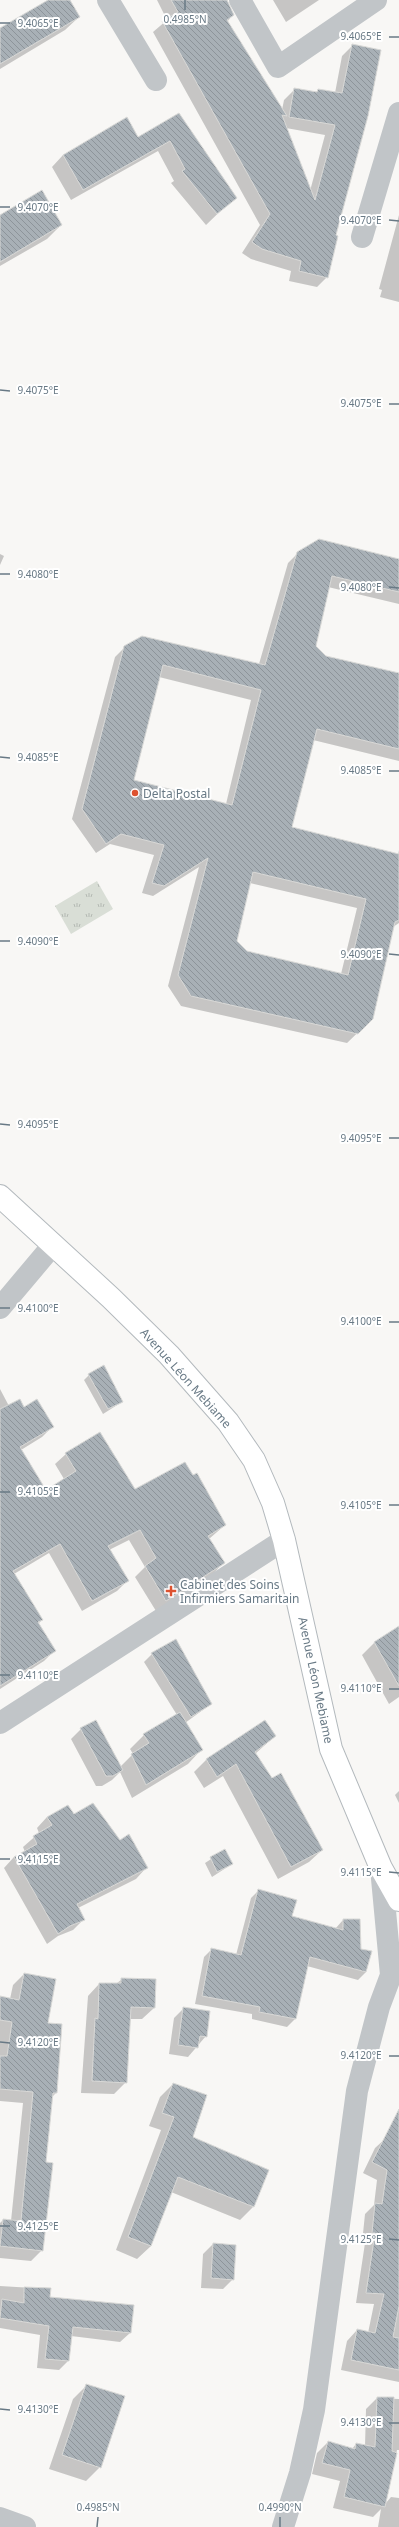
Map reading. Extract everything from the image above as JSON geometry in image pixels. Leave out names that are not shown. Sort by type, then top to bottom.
[{"type":"street","points":[[108,0],[156,80]]},
{"type":"street","points":[[240,0],[278,67],[376,0]]},
{"type":"street","points":[[362,237],[399,113]]},
{"type":"street","name":"Avenue Léon Mebiame","points":[[0,1196],[169,1355],[228,1422],[254,1460],[273,1503],[284,1540],[331,1749],[381,1868],[399,1900]]},
{"type":"street","points":[[0,1308],[53,1245]]},
{"type":"street","points":[[0,1723],[284,1540]]},
{"type":"street","points":[[283,2527],[300,2473],[314,2410],[357,2091],[379,2007],[395,1976],[381,1868]]},
{"type":"street","points":[[0,2518],[25,2527]]},
{"type":"green space","points":[[97,881],[113,909],[71,934],[55,906]]},
{"type":"building","points":[[48,0],[70,0],[80,17],[0,64],[0,28]]},
{"type":"building","points":[[171,0],[227,0],[234,15],[227,20],[287,116],[282,115],[315,200],[335,125],[289,117],[294,88],[317,92],[318,89],[342,93],[352,44],[381,50],[368,116],[336,235],[338,236],[328,278],[299,271],[301,261],[262,249],[252,242],[270,214],[162,21],[178,12]]},
{"type":"building","points":[[179,113],[237,198],[217,214],[182,171],[185,169],[170,141],[83,190],[63,155],[127,117],[138,137]]},
{"type":"building","points":[[42,190],[62,225],[0,262],[0,215]]},
{"type":"building","name":"Delta Postal","points":[[319,539],[399,559],[399,592],[332,576],[316,646],[326,656],[399,673],[399,749],[317,729],[292,827],[399,854],[399,920],[395,922],[373,1019],[358,1034],[191,996],[178,975],[208,858],[164,886],[152,883],[164,845],[121,834],[106,844],[82,809],[124,646],[142,636],[265,665],[297,552]],"holes":[[[163,665],[261,690],[232,805],[134,780]],[[253,872],[366,899],[348,975],[247,951],[237,941]]]},
{"type":"building","points":[[104,1365],[123,1402],[108,1409],[88,1374]]},
{"type":"building","points":[[20,1399],[24,1407],[37,1399],[54,1427],[20,1447],[46,1490],[76,1471],[65,1453],[100,1432],[135,1489],[185,1462],[193,1475],[197,1473],[226,1525],[208,1536],[225,1563],[166,1601],[145,1566],[156,1558],[140,1530],[108,1546],[129,1581],[92,1601],[60,1544],[13,1571],[43,1620],[38,1622],[56,1651],[0,1686],[0,1409]]},
{"type":"building","points":[[399,1626],[399,1686],[374,1642]]},
{"type":"building","points":[[176,1639],[212,1704],[191,1717],[151,1653]]},
{"type":"building","points":[[180,1712],[203,1750],[146,1785],[131,1754],[149,1743],[143,1734]]},
{"type":"building","points":[[96,1720],[123,1770],[113,1776],[106,1776],[80,1728]]},
{"type":"building","points":[[265,1720],[276,1736],[255,1752],[272,1778],[281,1773],[323,1850],[291,1867],[236,1764],[217,1777],[206,1759]]},
{"type":"building","points":[[93,1803],[120,1840],[129,1834],[148,1868],[77,1904],[85,1920],[70,1926],[58,1934],[14,1857],[37,1844],[33,1836],[52,1825],[47,1817],[68,1805],[74,1814]]},
{"type":"building","points":[[225,1849],[233,1864],[217,1872],[210,1857]]},
{"type":"building","points":[[258,1889],[297,1900],[292,1916],[343,1930],[343,1919],[360,1919],[361,1949],[372,1951],[366,1972],[310,1957],[296,2019],[259,2012],[260,2007],[202,1996],[211,1948],[241,1955]]},
{"type":"building","points":[[24,1973],[56,1979],[48,2023],[62,2024],[57,2093],[53,2093],[46,2162],[53,2163],[43,2251],[0,2246],[3,2219],[21,2221],[33,2092],[0,2089],[0,2056],[7,2056],[12,2022],[0,2020],[0,1996],[19,2000]]},
{"type":"building","points":[[121,1978],[156,1979],[155,2008],[131,2007],[127,2083],[92,2081],[95,2018],[98,2019],[99,1983],[121,1983]]},
{"type":"building","points":[[183,2007],[210,2011],[207,2037],[200,2036],[198,2048],[178,2045]]},
{"type":"building","points":[[173,2083],[207,2095],[193,2137],[269,2170],[254,2207],[178,2177],[151,2246],[128,2237],[174,2117],[162,2113]]},
{"type":"building","points":[[399,2109],[399,2306],[393,2337],[399,2338],[399,2370],[351,2360],[357,2329],[375,2333],[384,2294],[366,2293],[375,2233],[372,2233],[375,2203],[382,2204],[387,2170],[372,2162]]},
{"type":"building","points":[[213,2243],[236,2245],[234,2280],[211,2278]]},
{"type":"building","points":[[24,2287],[51,2288],[50,2297],[134,2305],[131,2333],[73,2327],[69,2361],[45,2359],[49,2326],[0,2318],[2,2299],[24,2303]]},
{"type":"building","points":[[86,2384],[125,2396],[101,2468],[62,2455]]},
{"type":"building","points":[[377,2397],[394,2397],[392,2451],[397,2453],[385,2507],[344,2497],[350,2470],[322,2463],[328,2441],[355,2449],[356,2443],[375,2447]]},
{"type":"place","name":"Delta Postal","points":[[135,793]]},
{"type":"place","name":"Cabinet des Soins Infirmiers Samaritain","points":[[171,1591]]}]
